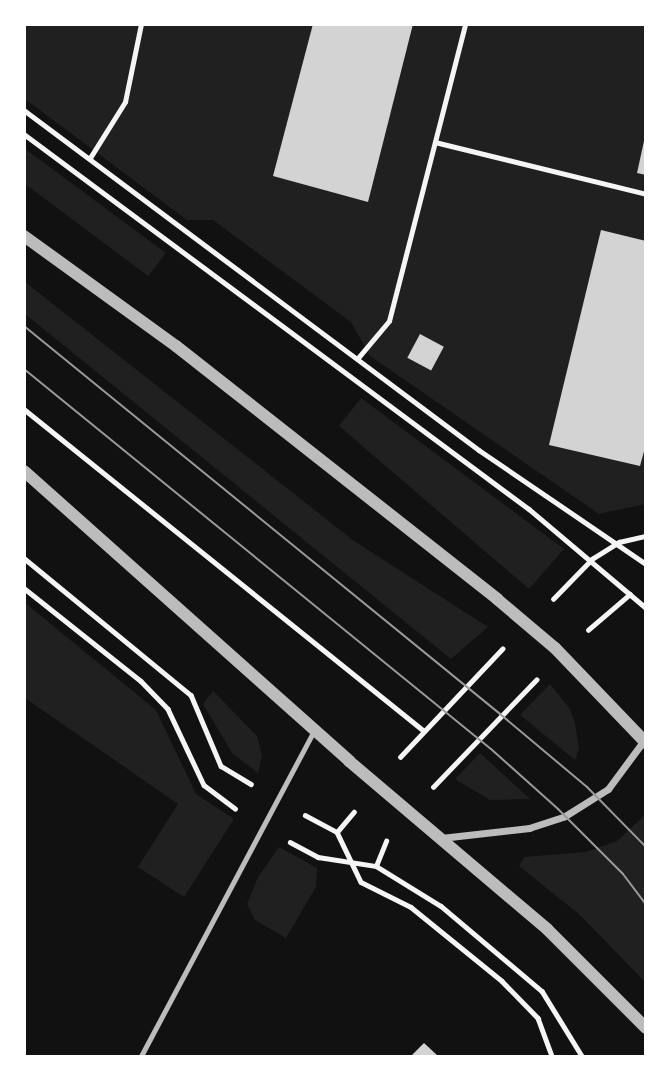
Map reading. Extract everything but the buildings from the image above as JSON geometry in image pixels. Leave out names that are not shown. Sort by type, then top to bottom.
[{"type":"street","points":[[24,236],[176,346],[528,624],[562,655],[645,741],[608,789],[558,820],[530,828],[441,838]]},
{"type":"street","points":[[24,471],[314,730],[547,929],[646,1028]]},
{"type":"lane","points":[[141,1056],[205,929],[314,730]]},
{"type":"path","points":[[90,159],[125,102],[142,24]]},
{"type":"path","points":[[358,358],[389,321],[465,24]]},
{"type":"path","points":[[24,110],[479,450],[619,542],[646,564]]},
{"type":"path","points":[[24,134],[592,559],[646,608]]},
{"type":"path","points":[[435,142],[646,194]]},
{"type":"path","points":[[24,408],[423,730]]},
{"type":"path","points":[[337,832],[423,730],[592,559],[619,542],[646,536]]},
{"type":"path","points":[[24,558],[191,695],[222,766],[255,786]]},
{"type":"path","points":[[24,588],[141,681],[168,709],[204,785],[240,810]]},
{"type":"path","points":[[376,866],[382,846],[476,737],[630,594]]},
{"type":"path","points":[[298,811],[337,832],[355,863],[361,882],[411,907],[502,981],[538,1017],[552,1056]]},
{"type":"path","points":[[285,838],[318,857],[376,866],[402,878],[507,957],[542,991],[582,1056]]},
{"type":"shaded area","points":[[25,25],[645,25],[645,504],[599,514],[370,356],[351,322],[213,220],[187,220],[25,99]]},
{"type":"shaded area","points":[[24,148],[166,253],[148,276],[25,184]]},
{"type":"shaded area","points":[[25,282],[354,541],[488,627],[451,659],[25,314]]},
{"type":"shaded area","points":[[361,398],[564,549],[529,589],[339,426]]},
{"type":"shaded area","points":[[24,602],[156,710],[196,794],[234,819],[184,897],[138,867],[178,804],[25,698]]},
{"type":"shaded area","points":[[550,684],[570,709],[575,723],[579,748],[575,760],[520,715]]},
{"type":"shaded area","points":[[213,691],[257,736],[262,756],[258,773],[232,753],[203,704]]},
{"type":"shaded area","points":[[480,753],[530,799],[490,800],[455,779]]},
{"type":"shaded area","points":[[645,815],[645,982],[580,915],[519,866],[524,857],[586,852],[617,841]]},
{"type":"shaded area","points":[[279,847],[317,868],[316,887],[286,938],[255,920],[247,904],[258,877]]},
{"type":"tram line","points":[[24,326],[500,714],[587,787],[646,847]]},
{"type":"tram line","points":[[24,369],[491,749],[558,809],[623,874],[646,905]]}]
